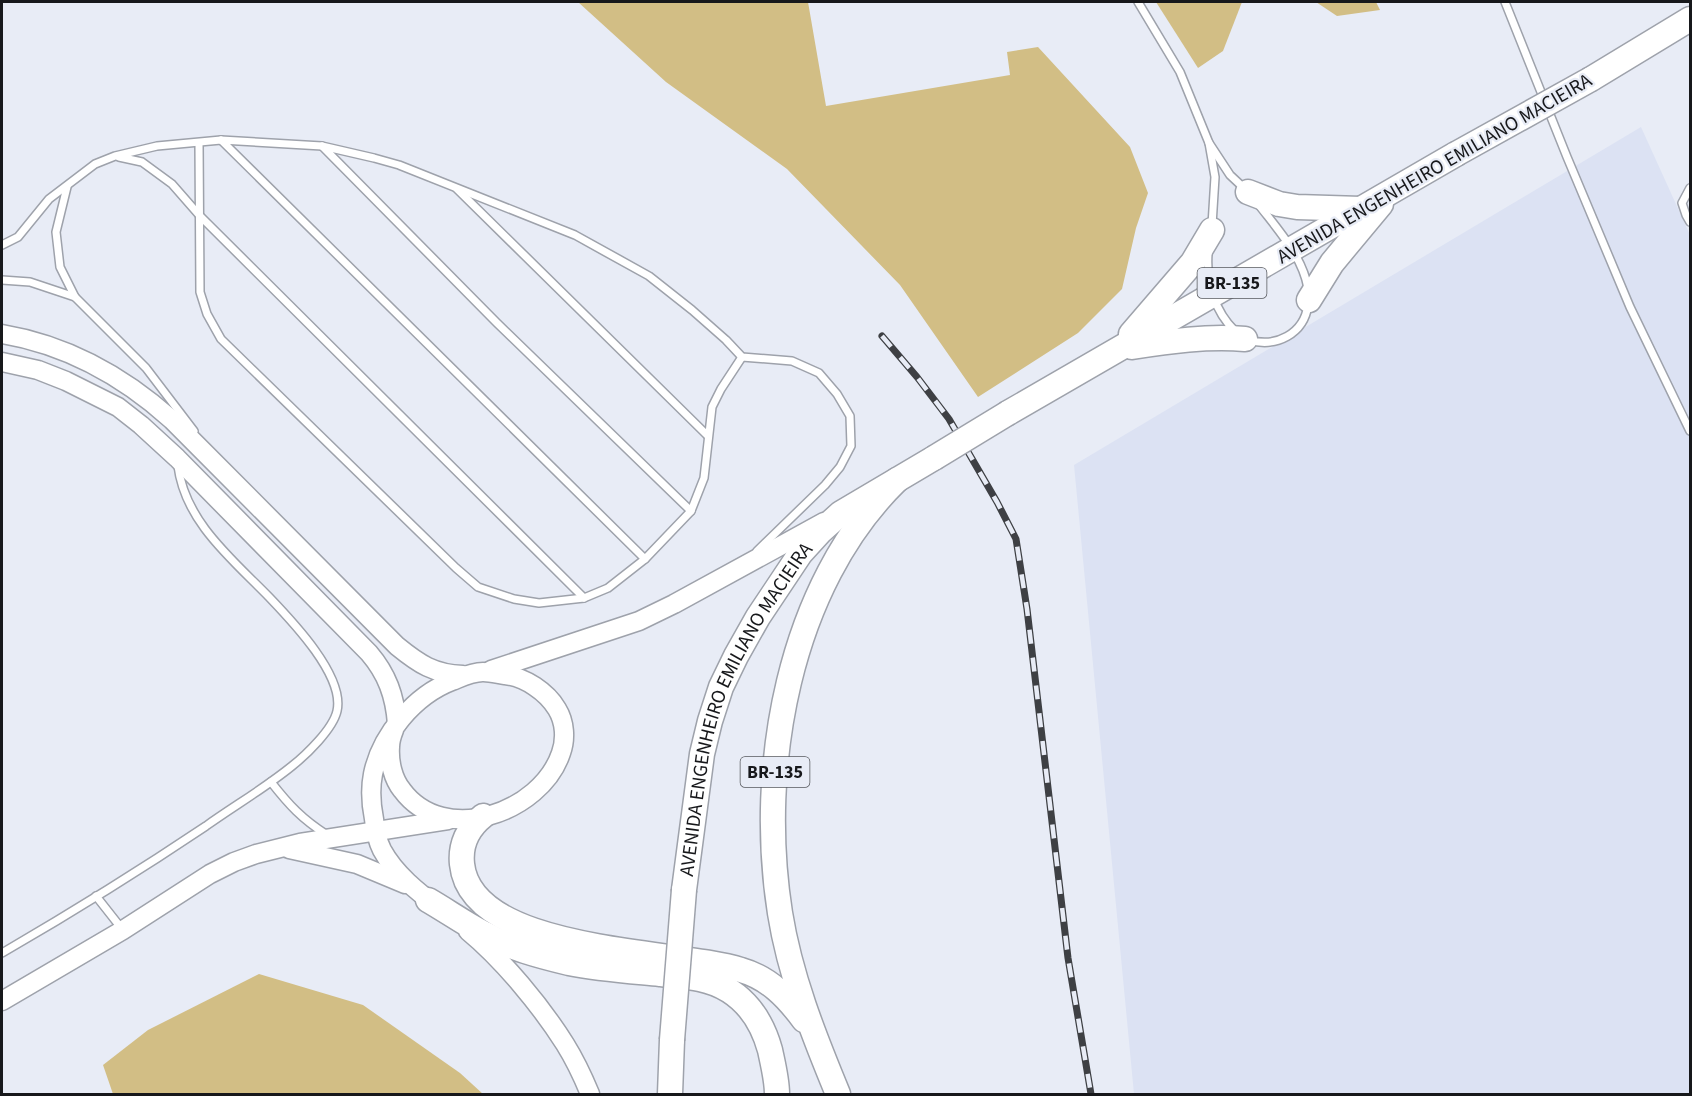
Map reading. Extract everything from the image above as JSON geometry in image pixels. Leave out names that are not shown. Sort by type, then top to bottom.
[{"type":"highway","name":"AVENIDA ENGENHEIRO EMILIANO MACIEIRA","points":[[670,1095],[684,890],[702,754],[710,721],[721,687],[758,617],[801,554],[821,531],[841,513],[1008,413],[1456,154],[1591,79],[1690,19]]},
{"type":"highway","points":[[1248,192],[1279,204],[1297,207],[1361,209]]},
{"type":"highway","points":[[1309,300],[1332,263],[1390,192]]},
{"type":"highway","points":[[1118,350],[1193,262],[1212,230]]},
{"type":"highway","points":[[1118,350],[1179,339],[1245,339]]},
{"type":"highway","name":"AVENIDA ENGENHEIRO EMILIANO MACIEIRA","points":[[838,1095],[792,968],[780,914],[772,815],[779,736],[790,675],[809,618],[828,572],[858,524],[897,480]]},
{"type":"highway","points":[[483,816],[471,826],[465,841],[462,866],[468,886],[486,907],[496,914],[539,933],[570,940],[740,969],[761,978],[778,990],[789,1000],[813,1031]]},
{"type":"highway","points":[[428,900],[484,934],[543,956],[596,968],[700,979],[732,992],[751,1009],[766,1035],[777,1095]]},
{"type":"street","points":[[2,334],[59,349],[122,380],[172,420],[382,632],[413,659],[428,668],[446,674],[509,675],[535,687],[544,693],[555,706],[564,730],[558,762],[551,773],[539,787],[510,808],[465,819],[329,837],[278,847],[234,862],[210,874],[123,930],[2,1001]]},
{"type":"street","points":[[2,362],[38,370],[118,407],[177,458],[369,652],[379,665],[391,689],[396,711],[390,747],[390,762],[394,776],[408,798],[429,812],[457,819]]},
{"type":"street","points":[[428,900],[395,868],[382,849],[375,832],[371,789],[376,762],[383,746],[395,727],[416,703],[444,684],[639,621],[841,513]]},
{"type":"street","points":[[278,847],[357,864],[404,884],[471,933],[525,990],[566,1044],[590,1095]]},
{"type":"lane","points":[[1138,2],[1180,72],[1209,143],[1230,175],[1248,192],[1292,249],[1306,279],[1308,309],[1304,320],[1285,339],[1272,343],[1259,343],[1245,339],[1225,322],[1217,308],[1208,264],[1214,218],[1215,177],[1209,143]]},
{"type":"lane","points":[[1505,2],[1630,307],[1690,431]]},
{"type":"lane","points":[[221,140],[645,559]]},
{"type":"lane","points":[[2,246],[18,237],[49,199],[95,164],[115,156],[157,146],[221,140],[321,146],[399,165],[576,235],[649,276],[692,310],[742,357],[792,361],[819,374],[837,394],[850,416],[851,446],[840,467],[825,485],[743,565]]},
{"type":"lane","points":[[199,143],[200,292],[207,314],[221,339],[456,568],[478,586],[514,599],[540,603],[584,598],[608,588],[645,559],[691,511],[704,478],[712,407],[742,357]]},
{"type":"lane","points":[[321,146],[497,323],[691,511]]},
{"type":"lane","points":[[115,156],[142,162],[172,184],[201,216],[584,598]]},
{"type":"lane","points":[[67,187],[56,232],[60,267],[75,297],[146,368],[234,482]]},
{"type":"lane","points":[[455,187],[708,436]]},
{"type":"lane","points":[[1690,188],[1682,203],[1690,222]]},
{"type":"lane","points":[[2,280],[30,282],[75,297]]},
{"type":"lane","points":[[2,953],[150,863],[271,782],[292,766],[332,725],[338,710],[337,692],[322,659],[199,521],[187,500],[180,481],[177,458]]},
{"type":"lane","points":[[271,782],[304,820],[329,837]]},
{"type":"lane","points":[[96,897],[123,930]]},
{"type":"shaded area","points":[[578,2],[808,2],[826,106],[1010,75],[1007,52],[1038,47],[1130,147],[1148,193],[1136,228],[1122,289],[1078,333],[978,397],[900,285],[787,169],[666,82]]},
{"type":"shaded area","points":[[1156,2],[1242,2],[1223,51],[1198,68]]},
{"type":"shaded area","points":[[1316,2],[1376,2],[1380,10],[1337,16]]},
{"type":"shaded area","points":[[1641,127],[1690,235],[1690,1094],[1134,1094],[1074,465]]},
{"type":"shaded area","points":[[259,974],[363,1005],[460,1073],[483,1094],[113,1094],[103,1065],[148,1030]]},
{"type":"railway","points":[[882,336],[949,419],[1016,539],[1027,609],[1068,958],[1091,1094]]}]
